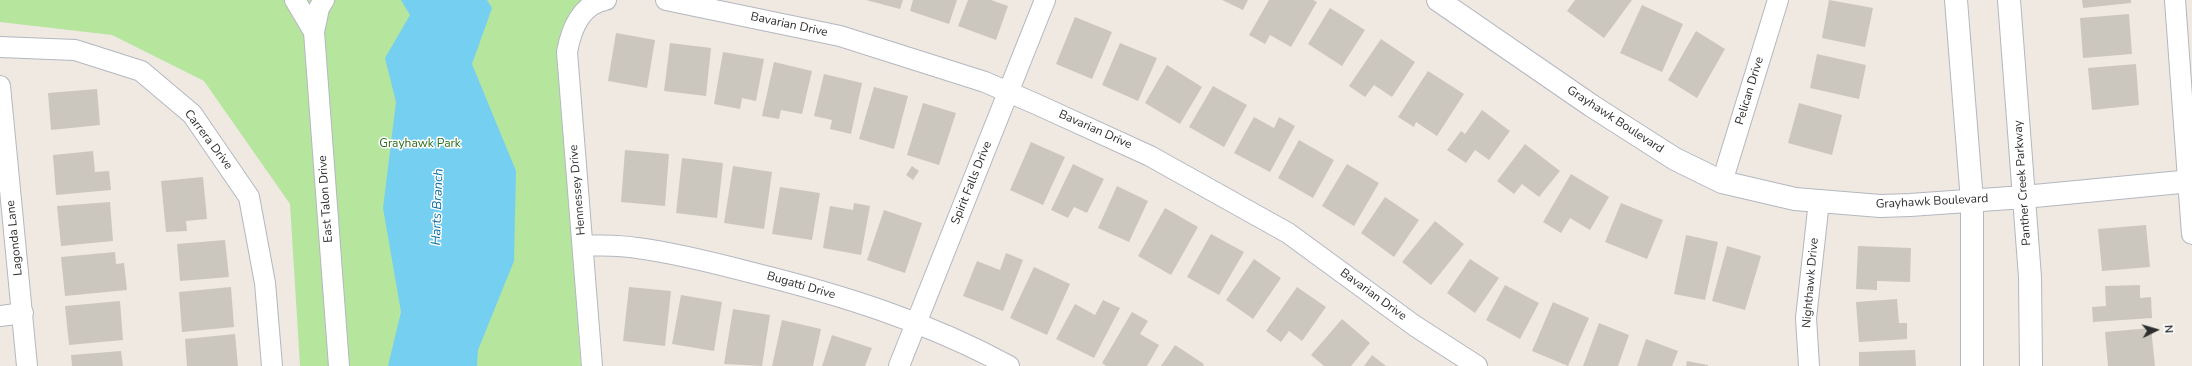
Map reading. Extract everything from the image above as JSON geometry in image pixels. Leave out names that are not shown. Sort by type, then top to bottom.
[{"type":"street","name":"East Talon Drive","points":[[295,0],[314,32]]},
{"type":"street","name":"East Talon Drive","points":[[324,0],[320,8],[314,32],[339,366]]},
{"type":"street","name":"Hennessey Drive","points":[[592,366],[567,52],[570,34],[580,16],[600,1],[606,0]]},
{"type":"street","name":"Bavarian Drive","points":[[666,0],[840,36],[985,82],[1009,92],[1150,156],[1288,233],[1415,326],[1477,366]]},
{"type":"street","name":"Spirit Falls Drive","points":[[899,366],[1045,0]]},
{"type":"street","name":"Grayhawk Boulevard","points":[[1438,0],[1592,106],[1675,159],[1722,182],[1795,199],[1880,206],[2024,197],[2190,181]]},
{"type":"street","name":"Pelican Drive","points":[[1722,182],[1778,0]]},
{"type":"street","points":[[1956,0],[1972,201],[1972,366]]},
{"type":"street","name":"Panther Creek Parkway","points":[[2009,0],[2030,277],[2031,366]]},
{"type":"street","points":[[2175,0],[2190,181],[2192,234]]},
{"type":"street","name":"Carrera Drive","points":[[0,46],[75,50],[141,71],[192,114],[250,197],[265,283],[272,366]]},
{"type":"street","name":"Lagonda Lane","points":[[0,86],[27,366]]},
{"type":"street","name":"Nighthawk Drive","points":[[1809,366],[1806,318],[1819,201]]},
{"type":"street","name":"Bugatti Drive","points":[[583,245],[637,248],[712,262],[807,286],[917,322],[957,339],[1009,366]]},
{"type":"street","points":[[0,316],[23,313]]},
{"type":"green space","name":"Grayhawk Park","points":[[0,0],[582,0],[562,32],[558,56],[581,366],[300,366],[290,204],[204,81],[112,35],[0,22]]},
{"type":"water","name":"Harts Branch","points":[[401,0],[487,0],[492,8],[472,64],[516,171],[514,261],[478,350],[477,366],[388,366],[401,312],[383,208],[396,102],[385,58],[410,15]]},
{"type":"building","points":[[866,0],[903,0],[900,9]]},
{"type":"building","points":[[913,0],[957,0],[949,24],[910,11]]},
{"type":"building","points":[[968,0],[991,0],[1008,6],[996,40],[958,26]]},
{"type":"building","points":[[1222,0],[1248,0],[1243,10]]},
{"type":"building","points":[[1269,0],[1313,0],[1317,2],[1291,47],[1270,35],[1265,44],[1249,35]]},
{"type":"building","points":[[1575,0],[1632,0],[1604,38],[1567,11]]},
{"type":"building","points":[[1829,0],[1873,8],[1865,47],[1822,38]]},
{"type":"building","points":[[2082,0],[2131,0],[2131,3],[2083,8]]},
{"type":"building","points":[[1642,5],[1683,24],[1662,72],[1620,53]]},
{"type":"building","points":[[1330,8],[1365,30],[1342,66],[1308,44]]},
{"type":"building","points":[[2129,14],[2132,54],[2083,58],[2080,18]]},
{"type":"building","points":[[1075,17],[1112,32],[1092,79],[1056,64]]},
{"type":"building","points":[[1696,31],[1725,49],[1697,98],[1668,80]]},
{"type":"building","points":[[616,33],[655,40],[647,88],[608,81]]},
{"type":"building","points":[[1381,39],[1415,62],[1392,97],[1374,85],[1365,97],[1349,86]]},
{"type":"building","points":[[670,43],[711,48],[706,96],[664,91]]},
{"type":"building","points":[[1120,43],[1157,58],[1138,101],[1102,85]]},
{"type":"building","points":[[723,52],[764,59],[756,101],[742,98],[740,109],[714,104]]},
{"type":"building","points":[[1817,54],[1866,65],[1859,99],[1810,88]]},
{"type":"building","points":[[774,62],[812,71],[802,114],[781,110],[779,119],[762,116]]},
{"type":"building","points":[[2136,64],[2139,105],[2092,110],[2088,68]]},
{"type":"building","points":[[1167,65],[1202,87],[1180,124],[1145,103]]},
{"type":"building","points":[[1428,71],[1464,94],[1437,136],[1416,122],[1414,127],[1398,117]]},
{"type":"building","points":[[824,74],[862,83],[851,134],[830,129],[832,120],[814,116]]},
{"type":"building","points":[[1213,86],[1247,105],[1224,147],[1189,127]]},
{"type":"building","points":[[874,87],[908,96],[894,149],[859,139]]},
{"type":"building","points":[[97,89],[100,125],[51,130],[48,93]]},
{"type":"building","points":[[923,103],[956,113],[939,165],[907,155]]},
{"type":"building","points":[[1799,103],[1842,115],[1832,155],[1788,143]]},
{"type":"building","points":[[1482,110],[1510,131],[1489,160],[1475,150],[1466,163],[1447,150],[1461,131],[1465,134]]},
{"type":"building","points":[[1254,117],[1274,128],[1279,117],[1295,126],[1270,172],[1234,153]]},
{"type":"building","points":[[1299,140],[1334,160],[1313,198],[1278,178]]},
{"type":"building","points":[[1031,142],[1065,157],[1043,205],[1010,190]]},
{"type":"building","points":[[1525,144],[1560,171],[1539,197],[1522,184],[1514,194],[1497,181]]},
{"type":"building","points":[[625,150],[669,154],[665,206],[621,202]]},
{"type":"building","points":[[93,151],[95,172],[109,171],[111,190],[56,195],[53,155]]},
{"type":"building","points":[[682,158],[723,163],[717,218],[676,213]]},
{"type":"building","points":[[1073,164],[1104,179],[1087,213],[1074,207],[1068,218],[1051,210]]},
{"type":"building","points":[[1347,164],[1379,183],[1354,226],[1322,206]]},
{"type":"building","points":[[733,166],[772,172],[764,229],[724,223]]},
{"type":"building","points":[[912,166],[919,171],[913,180],[906,175]]},
{"type":"building","points":[[1571,174],[1609,197],[1590,230],[1570,218],[1561,233],[1543,222]]},
{"type":"building","points":[[203,177],[207,219],[186,221],[187,231],[166,232],[161,181]]},
{"type":"building","points":[[1117,186],[1148,201],[1129,242],[1098,228]]},
{"type":"building","points":[[780,187],[820,193],[812,240],[772,234]]},
{"type":"building","points":[[1385,197],[1419,220],[1394,257],[1361,233]]},
{"type":"building","points":[[110,202],[113,241],[61,246],[57,206]]},
{"type":"building","points":[[854,203],[870,206],[861,255],[823,248],[830,206],[853,210]]},
{"type":"building","points":[[1621,203],[1663,220],[1647,259],[1605,242]]},
{"type":"building","points":[[1165,208],[1198,227],[1171,275],[1138,256]]},
{"type":"building","points":[[884,210],[922,223],[905,273],[867,260]]},
{"type":"building","points":[[1435,221],[1464,244],[1431,285],[1402,262]]},
{"type":"building","points":[[2146,225],[2150,267],[2102,271],[2098,229]]},
{"type":"building","points":[[1211,234],[1244,252],[1219,295],[1187,277]]},
{"type":"building","points":[[1686,235],[1718,242],[1705,300],[1674,294]]},
{"type":"building","points":[[225,240],[229,277],[180,281],[177,244]]},
{"type":"building","points":[[1727,246],[1761,256],[1745,310],[1712,301]]},
{"type":"building","points":[[1858,246],[1911,248],[1910,282],[1877,281],[1877,290],[1856,289]]},
{"type":"building","points":[[115,252],[116,264],[124,263],[127,290],[65,296],[61,257]]},
{"type":"building","points":[[1006,253],[1023,260],[1003,311],[963,296],[977,261],[1000,270]]},
{"type":"building","points":[[1254,259],[1281,278],[1253,319],[1226,300]]},
{"type":"building","points":[[1470,259],[1499,278],[1475,313],[1447,293]]},
{"type":"building","points":[[1034,267],[1070,284],[1047,335],[1010,318]]},
{"type":"building","points":[[1505,285],[1539,303],[1520,339],[1486,320]]},
{"type":"building","points":[[2140,285],[2140,298],[2151,297],[2152,318],[2093,322],[2092,307],[2106,306],[2105,286]]},
{"type":"building","points":[[231,287],[234,327],[182,332],[179,292]]},
{"type":"building","points":[[629,287],[671,291],[665,346],[623,341]]},
{"type":"building","points":[[1297,287],[1326,307],[1302,341],[1289,331],[1281,342],[1266,331]]},
{"type":"building","points":[[681,295],[722,302],[714,351],[672,344]]},
{"type":"building","points":[[1897,299],[1899,323],[1907,323],[1907,339],[1859,342],[1856,302]]},
{"type":"building","points":[[1103,300],[1120,308],[1094,358],[1056,339],[1075,304],[1095,315]]},
{"type":"building","points":[[120,301],[123,340],[69,345],[65,306]]},
{"type":"building","points":[[1553,302],[1589,318],[1568,366],[1532,351]]},
{"type":"building","points":[[733,309],[770,315],[762,366],[724,364]]},
{"type":"building","points":[[1132,312],[1148,321],[1140,334],[1159,345],[1147,366],[1106,366],[1102,363]]},
{"type":"building","points":[[1342,319],[1370,343],[1351,366],[1324,366],[1311,355]]},
{"type":"building","points":[[782,320],[821,329],[813,366],[772,366]]},
{"type":"building","points":[[1599,323],[1629,335],[1618,366],[1583,366]]},
{"type":"building","points":[[2151,328],[2155,366],[2108,366],[2105,332]]},
{"type":"building","points":[[235,334],[238,366],[187,366],[185,339]]},
{"type":"building","points":[[832,335],[872,348],[865,366],[822,366]]},
{"type":"building","points":[[1646,339],[1678,351],[1672,366],[1637,366]]},
{"type":"building","points":[[1175,345],[1204,364],[1203,366],[1161,366]]},
{"type":"building","points":[[1915,350],[1916,366],[1859,366],[1859,352]]},
{"type":"building","points":[[121,351],[123,366],[72,366],[71,355]]},
{"type":"building","points":[[1372,355],[1386,366],[1364,366]]},
{"type":"building","points":[[1687,361],[1708,365],[1708,366],[1686,366]]}]
